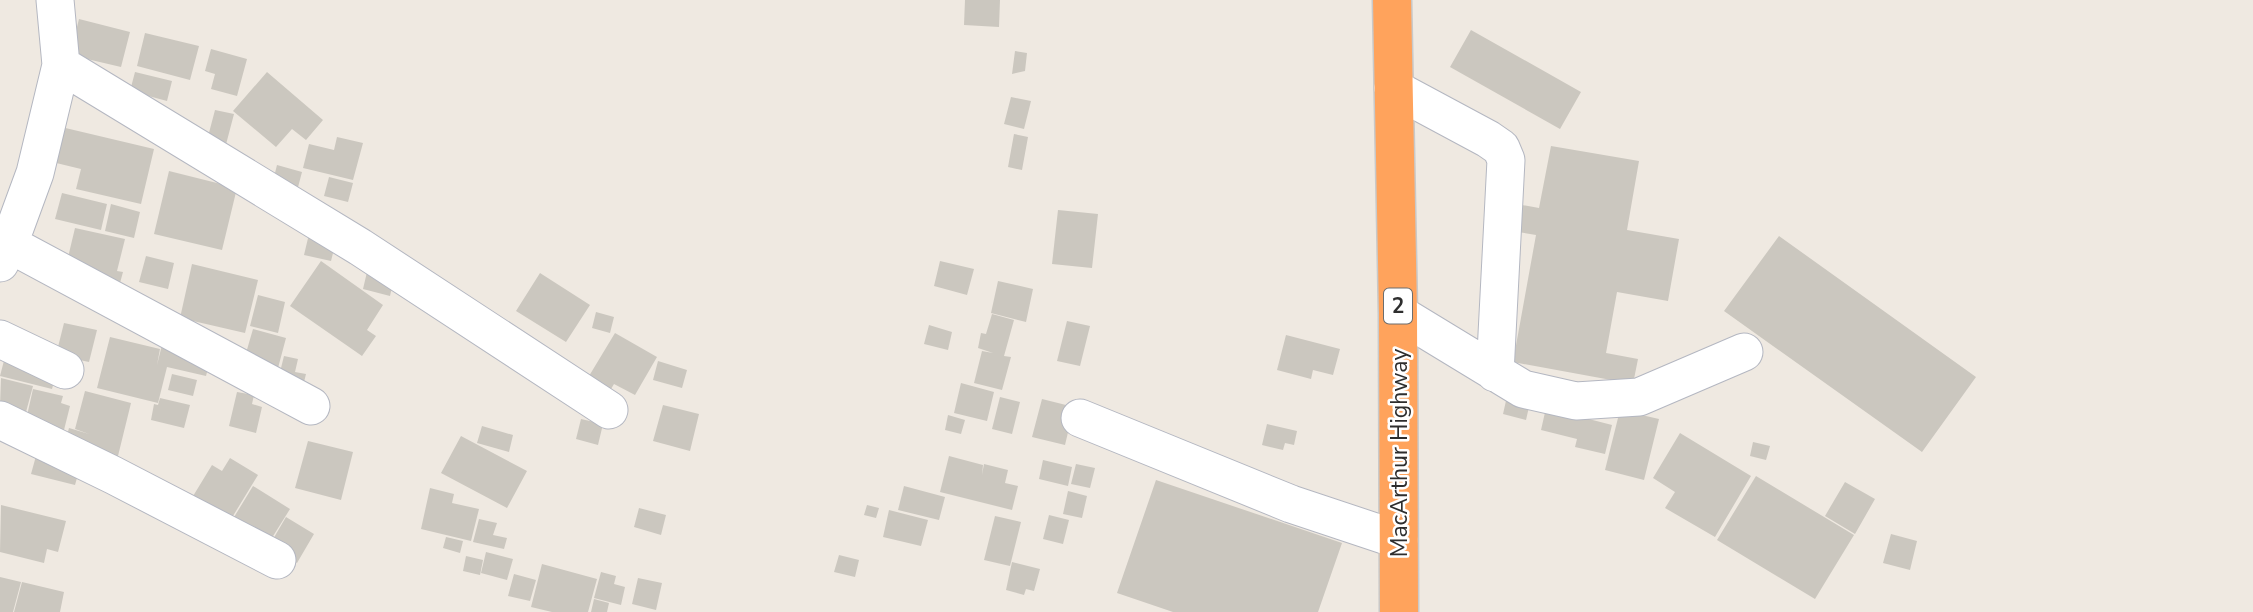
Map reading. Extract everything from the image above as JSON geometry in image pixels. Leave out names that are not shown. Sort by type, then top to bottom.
[{"type":"highway","name":"MacArthur Highway","points":[[1392,0],[1398,313],[1399,612]]},
{"type":"street","points":[[55,0],[61,65],[34,173],[5,254],[311,406]]},
{"type":"street","points":[[61,65],[360,247],[609,410]]},
{"type":"street","points":[[1393,88],[1501,148],[1506,160],[1495,373]]},
{"type":"street","points":[[1398,313],[1523,389],[1576,401],[1639,397],[1744,352]]},
{"type":"street","points":[[0,338],[65,370]]},
{"type":"street","points":[[1080,418],[1291,504],[1399,540]]},
{"type":"street","points":[[0,420],[277,560]]},
{"type":"building","points":[[965,0],[1000,0],[999,27],[964,25]]},
{"type":"building","points":[[79,19],[130,32],[121,67],[70,55]]},
{"type":"building","points":[[1471,30],[1581,92],[1560,129],[1450,67]]},
{"type":"building","points":[[145,33],[199,46],[190,80],[137,66]]},
{"type":"building","points":[[211,49],[247,59],[237,96],[211,89],[215,74],[205,71]]},
{"type":"building","points":[[1015,51],[1027,53],[1025,71],[1012,74]]},
{"type":"building","points":[[135,72],[172,81],[167,101],[130,91]]},
{"type":"building","points":[[267,72],[323,120],[306,140],[292,129],[276,147],[233,111]]},
{"type":"building","points":[[1011,97],[1031,101],[1024,129],[1004,124]]},
{"type":"building","points":[[215,110],[234,114],[224,152],[205,148]]},
{"type":"building","points":[[57,126],[154,149],[141,204],[76,189],[81,169],[48,161]]},
{"type":"building","points":[[1014,134],[1028,137],[1022,170],[1008,167]]},
{"type":"building","points":[[337,137],[363,143],[353,180],[303,168],[309,144],[334,150]]},
{"type":"building","points":[[1551,146],[1639,161],[1627,230],[1679,239],[1668,301],[1617,292],[1606,353],[1638,359],[1633,384],[1513,362],[1536,235],[1506,230],[1511,203],[1539,208]]},
{"type":"building","points":[[277,165],[302,172],[297,191],[272,185]]},
{"type":"building","points":[[169,171],[237,188],[222,250],[154,234]]},
{"type":"building","points":[[329,177],[353,183],[348,202],[324,196]]},
{"type":"building","points":[[62,193],[107,204],[101,230],[55,219]]},
{"type":"building","points":[[111,204],[140,212],[134,238],[105,231]]},
{"type":"building","points":[[1058,210],[1098,214],[1092,268],[1052,264]]},
{"type":"building","points":[[75,228],[125,239],[117,271],[123,272],[120,283],[65,270]]},
{"type":"building","points":[[309,234],[336,241],[331,261],[304,255]]},
{"type":"building","points":[[1779,236],[1976,377],[1922,452],[1724,311]]},
{"type":"building","points":[[146,256],[174,263],[168,289],[139,282]]},
{"type":"building","points":[[321,261],[383,305],[367,330],[376,336],[362,356],[290,306]]},
{"type":"building","points":[[940,261],[974,269],[967,295],[934,286]]},
{"type":"building","points":[[192,264],[258,280],[245,333],[180,318]]},
{"type":"building","points":[[367,272],[394,278],[390,296],[363,289]]},
{"type":"building","points":[[540,273],[590,305],[566,342],[516,311]]},
{"type":"building","points":[[998,281],[1033,289],[1026,322],[991,313]]},
{"type":"building","points":[[258,295],[285,302],[278,333],[250,326]]},
{"type":"building","points":[[596,312],[614,317],[610,333],[592,328]]},
{"type":"building","points":[[992,314],[1014,320],[1004,356],[1011,357],[1002,390],[974,383],[982,351],[993,353],[978,348],[981,333],[986,334]]},
{"type":"building","points":[[1067,321],[1090,326],[1080,366],[1057,361]]},
{"type":"building","points":[[64,323],[97,330],[89,362],[56,355]]},
{"type":"building","points":[[929,325],[952,332],[948,350],[924,344]]},
{"type":"building","points":[[253,329],[286,338],[278,368],[244,360]]},
{"type":"building","points":[[615,333],[657,357],[635,395],[614,384],[608,394],[586,381]]},
{"type":"building","points":[[1286,335],[1340,349],[1333,375],[1313,370],[1311,379],[1277,370]]},
{"type":"building","points":[[110,337],[160,349],[157,365],[162,345],[211,357],[206,376],[167,367],[158,403],[97,388]]},
{"type":"building","points":[[6,353],[58,367],[52,389],[0,376]]},
{"type":"building","points":[[284,356],[298,359],[295,372],[306,374],[303,386],[278,380]]},
{"type":"building","points":[[658,361],[687,370],[682,388],[653,380]]},
{"type":"building","points":[[172,374],[197,380],[193,396],[168,390]]},
{"type":"building","points":[[1,378],[33,386],[26,412],[0,406]]},
{"type":"building","points":[[961,383],[994,392],[987,421],[954,413]]},
{"type":"building","points":[[33,389],[63,396],[61,403],[70,406],[64,430],[26,420]]},
{"type":"building","points":[[85,391],[131,403],[117,460],[64,446],[69,428],[89,434],[75,429]]},
{"type":"building","points":[[237,392],[254,395],[252,404],[262,407],[256,433],[229,426]]},
{"type":"building","points":[[1508,392],[1531,398],[1526,420],[1503,414]]},
{"type":"building","points":[[1000,397],[1020,402],[1012,434],[992,429]]},
{"type":"building","points":[[160,398],[190,405],[184,428],[151,420],[154,404],[158,405]]},
{"type":"building","points":[[1042,399],[1074,407],[1065,445],[1032,437]]},
{"type":"building","points":[[663,405],[699,414],[690,451],[653,441]]},
{"type":"building","points":[[1546,408],[1612,425],[1605,454],[1575,447],[1577,439],[1541,430]]},
{"type":"building","points":[[1620,410],[1659,419],[1644,480],[1605,470]]},
{"type":"building","points":[[948,415],[965,420],[961,434],[945,430]]},
{"type":"building","points":[[581,419],[603,424],[598,445],[576,439]]},
{"type":"building","points":[[1267,424],[1297,431],[1294,445],[1285,443],[1283,450],[1262,445]]},
{"type":"building","points":[[482,426],[513,435],[509,452],[477,443]]},
{"type":"building","points":[[1680,433],[1751,476],[1715,537],[1665,508],[1675,492],[1653,478]]},
{"type":"building","points":[[461,436],[527,471],[507,508],[441,473]]},
{"type":"building","points":[[308,441],[353,452],[341,500],[295,488]]},
{"type":"building","points":[[1753,442],[1770,446],[1766,460],[1750,456]]},
{"type":"building","points":[[36,456],[80,467],[75,485],[31,474]]},
{"type":"building","points":[[949,456],[983,465],[982,475],[984,464],[1008,470],[1005,483],[1018,486],[1012,510],[940,492]]},
{"type":"building","points":[[230,458],[258,475],[225,529],[187,506],[212,465],[222,471]]},
{"type":"building","points":[[1043,460],[1072,467],[1068,486],[1039,479]]},
{"type":"building","points":[[1076,464],[1095,468],[1090,488],[1071,484]]},
{"type":"building","points":[[1756,476],[1854,535],[1815,599],[1717,540]]},
{"type":"building","points":[[1156,480],[1342,543],[1318,612],[1173,612],[1117,593]]},
{"type":"building","points":[[1845,482],[1875,499],[1855,534],[1825,516]]},
{"type":"building","points":[[253,486],[290,509],[265,549],[228,527]]},
{"type":"building","points":[[904,486],[945,497],[939,520],[898,510]]},
{"type":"building","points":[[430,488],[454,494],[452,503],[479,509],[471,541],[421,529]]},
{"type":"building","points":[[1068,491],[1087,496],[1082,518],[1063,514]]},
{"type":"building","points":[[1,505],[66,521],[58,552],[47,549],[44,563],[0,552]]},
{"type":"building","points":[[867,505],[879,508],[876,518],[864,515]]},
{"type":"building","points":[[639,508],[666,515],[661,535],[634,527]]},
{"type":"building","points":[[889,510],[928,520],[921,546],[883,537]]},
{"type":"building","points":[[1049,515],[1069,520],[1063,544],[1043,539]]},
{"type":"building","points":[[995,516],[1021,522],[1010,566],[984,560]]},
{"type":"building","points":[[286,517],[314,534],[297,563],[269,546]]},
{"type":"building","points":[[479,519],[497,523],[493,535],[507,538],[504,549],[473,542]]},
{"type":"building","points":[[1891,534],[1917,541],[1910,570],[1883,563]]},
{"type":"building","points":[[446,537],[463,541],[460,553],[443,548]]},
{"type":"building","points":[[486,552],[513,559],[507,580],[481,573]]},
{"type":"building","points":[[839,555],[859,560],[855,577],[834,572]]},
{"type":"building","points":[[466,556],[483,560],[480,575],[463,571]]},
{"type":"building","points":[[1012,562],[1040,569],[1034,591],[1026,589],[1024,595],[1006,590]]},
{"type":"building","points":[[542,564],[597,579],[588,612],[552,612],[531,607]]},
{"type":"building","points":[[601,572],[616,576],[614,584],[625,587],[621,605],[594,598]]},
{"type":"building","points":[[514,574],[536,580],[530,601],[508,596]]},
{"type":"building","points":[[0,577],[21,582],[13,612],[0,612]]},
{"type":"building","points":[[638,578],[662,583],[656,610],[632,604]]},
{"type":"building","points":[[22,582],[64,592],[60,612],[14,612]]},
{"type":"building","points":[[594,599],[609,603],[607,612],[591,612]]}]
